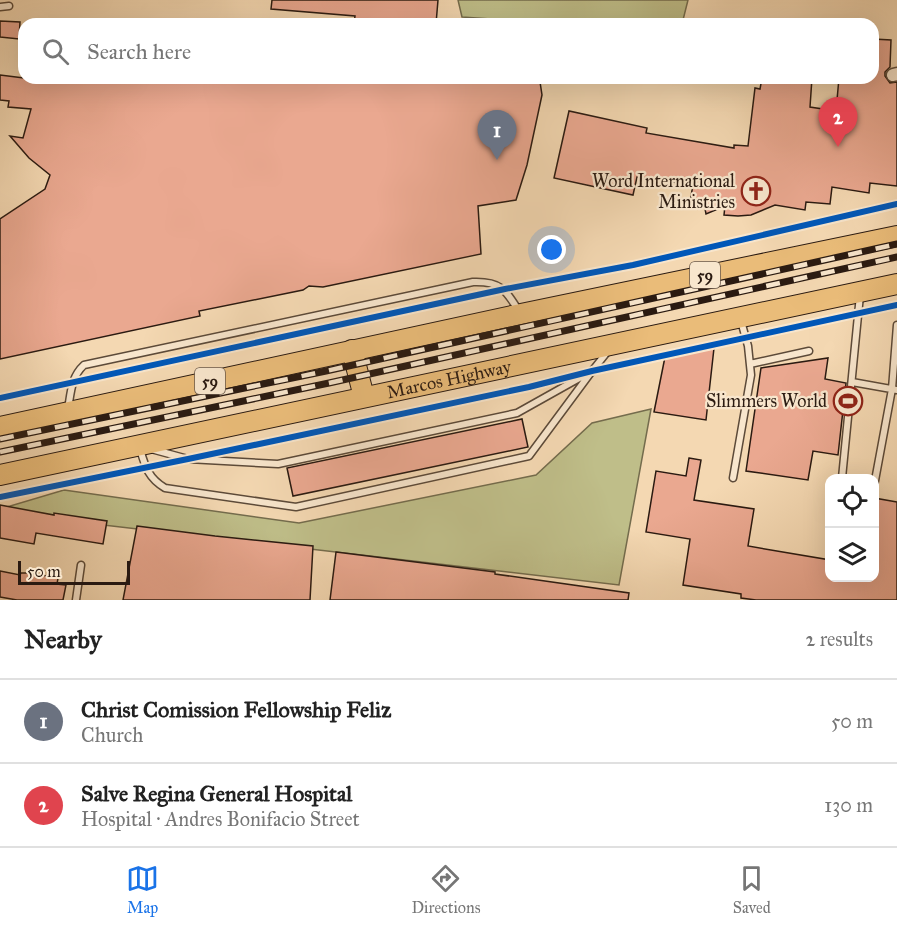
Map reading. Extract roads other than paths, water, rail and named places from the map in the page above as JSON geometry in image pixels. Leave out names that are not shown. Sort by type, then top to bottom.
[{"type":"main road","name":"59","points":[[0,427],[352,350],[897,236]]},
{"type":"main road","name":"Marcos Highway","points":[[0,475],[897,284]]},
{"type":"main road","points":[[352,350],[364,397]]},
{"type":"lane","points":[[0,7],[9,6]]},
{"type":"lane","points":[[68,412],[72,382],[77,371],[84,365],[473,282],[488,282],[505,289],[522,314]]},
{"type":"lane","points":[[842,474],[860,291]]},
{"type":"lane","points":[[733,478],[751,375],[748,346],[740,317]]},
{"type":"lane","points":[[876,474],[894,390],[897,325]]},
{"type":"lane","points":[[591,371],[517,413],[278,464],[188,459],[140,446],[145,468],[153,481],[165,488],[296,507],[529,456],[591,371],[614,344]]},
{"type":"lane","points":[[750,364],[809,351]]},
{"type":"lane","points":[[852,382],[894,390]]},
{"type":"lane","points":[[76,600],[81,565]]},
{"type":"railway","points":[[0,439],[326,371],[897,244]]},
{"type":"railway","points":[[0,452],[329,383],[897,257]]},
{"type":"place","name":"Salve Regina General Hospital","points":[[838,147]]},
{"type":"place","name":"Christ Comission Fellowship Feliz","points":[[497,160]]},
{"type":"place","name":"Word International Ministries","points":[[756,191]]},
{"type":"place","name":"Slimmers World","points":[[848,401]]}]
